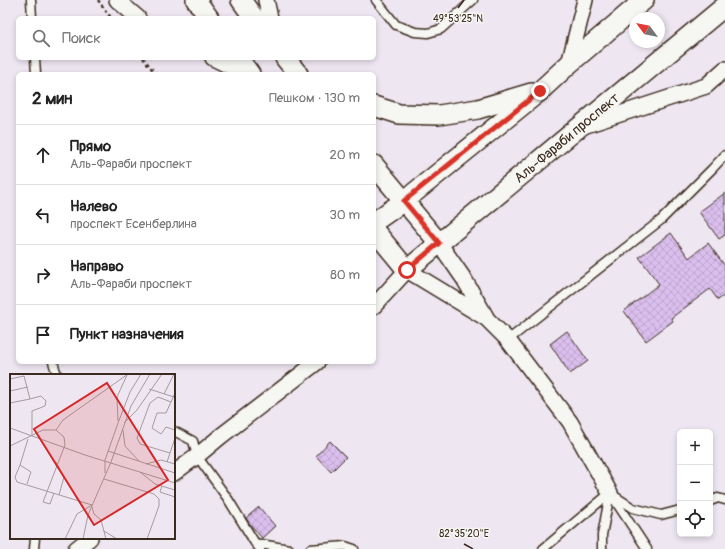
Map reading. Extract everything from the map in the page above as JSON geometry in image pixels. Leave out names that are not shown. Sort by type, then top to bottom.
[{"type":"street","points":[[117,0],[136,16]]},
{"type":"street","points":[[196,0],[208,16]]},
{"type":"street","points":[[240,0],[252,16]]},
{"type":"street","points":[[266,0],[270,16]]},
{"type":"street","points":[[569,64],[585,0]]},
{"type":"street","points":[[376,221],[404,201],[540,91],[569,64],[644,0]]},
{"type":"street","name":"Аль-Фараби проспект","points":[[407,270],[725,6]]},
{"type":"street","points":[[217,60],[242,72]]},
{"type":"street","points":[[240,60],[248,72]]},
{"type":"street","points":[[578,128],[706,86],[725,69]]},
{"type":"street","points":[[376,107],[399,114],[439,115],[478,109],[540,91]]},
{"type":"street","points":[[376,167],[439,243],[464,279],[486,318]]},
{"type":"street","points":[[376,232],[407,270],[486,318],[508,340],[570,422],[610,493]]},
{"type":"street","points":[[376,304],[407,270]]},
{"type":"street","points":[[175,472],[313,364]]},
{"type":"street","points":[[76,549],[89,539]]},
{"type":"lane","points":[[31,0],[32,16]]},
{"type":"lane","points":[[376,0],[396,25],[415,32],[428,33],[441,29],[473,0]]},
{"type":"lane","points":[[35,60],[36,72]]},
{"type":"lane","points":[[508,340],[661,220],[725,155]]},
{"type":"lane","points":[[54,364],[57,374]]},
{"type":"lane","points":[[175,432],[193,441],[197,456],[228,499],[258,546],[289,549]]},
{"type":"lane","points":[[610,493],[633,508],[661,515],[677,511]]},
{"type":"lane","points":[[543,549],[610,493]]},
{"type":"lane","points":[[602,549],[602,535],[610,493]]},
{"type":"lane","points":[[610,493],[647,549]]},
{"type":"lane","points":[[713,500],[718,498],[725,500]]},
{"type":"lane","points":[[34,549],[35,539]]},
{"type":"lane","points":[[310,549],[345,546],[354,549]]},
{"type":"path","points":[[145,60],[154,72]]},
{"type":"building","points":[[725,193],[725,235],[719,239],[699,212]]},
{"type":"building","points":[[671,233],[689,258],[708,243],[725,266],[725,295],[718,300],[710,289],[671,318],[673,321],[646,341],[624,311],[659,284],[639,257]]},
{"type":"building","points":[[567,331],[588,361],[570,374],[550,344]]},
{"type":"building","points":[[330,441],[346,457],[331,472],[316,456]]},
{"type":"building","points":[[259,507],[275,526],[262,538],[246,518]]},
{"type":"route","points":[[407,270],[439,243],[404,201],[540,91]]}]
